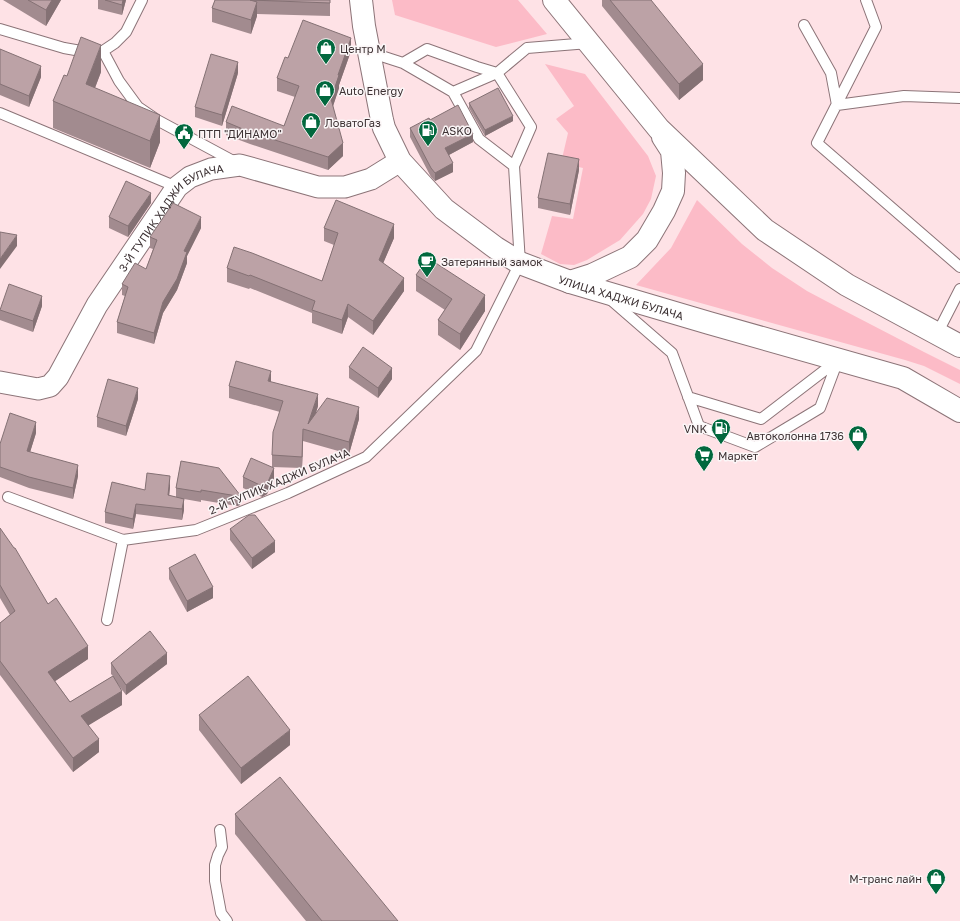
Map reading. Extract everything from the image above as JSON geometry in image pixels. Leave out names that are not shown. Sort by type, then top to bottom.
[{"type":"main road","name":"УЛИЦА ХАДЖИ БУЛАЧА","points":[[361,0],[369,52],[384,128],[400,161],[444,208],[496,248],[520,263],[570,282],[903,378],[960,411]]},
{"type":"main road","points":[[554,0],[659,129],[765,230],[847,285],[960,346]]},
{"type":"main road","points":[[570,282],[592,276],[630,257],[647,240],[664,211],[673,191],[674,173],[672,151],[659,129]]},
{"type":"street","name":"3-Й ТУПИК ХАДЖИ БУЛАЧА","points":[[0,382],[38,389],[50,386],[58,377],[97,305],[177,187],[190,177],[211,169],[240,165],[318,187],[345,187],[371,179],[400,161]]},
{"type":"lane","points":[[0,29],[64,48],[81,51],[103,50],[114,43],[126,32],[142,0]]},
{"type":"lane","points":[[866,0],[876,27],[817,143],[960,267]]},
{"type":"lane","points":[[804,25],[831,73],[837,105]]},
{"type":"lane","points":[[453,92],[497,73],[527,48],[589,43]]},
{"type":"lane","points":[[403,63],[427,49],[497,73],[531,127],[514,166],[520,263]]},
{"type":"lane","points":[[103,50],[119,82],[138,107],[157,120],[240,165]]},
{"type":"lane","points":[[369,52],[403,63],[453,92],[479,139],[514,166]]},
{"type":"lane","points":[[837,105],[904,96],[960,98]]},
{"type":"lane","points":[[0,114],[177,187]]},
{"type":"lane","name":"2-Й ТУПИК ХАДЖИ БУЛАЧА","points":[[8,497],[123,540],[196,530],[288,493],[366,456],[476,351],[520,263]]},
{"type":"lane","points":[[937,334],[960,289]]},
{"type":"lane","points":[[601,291],[672,353],[699,426],[755,447],[820,408],[838,360]]},
{"type":"lane","points":[[688,397],[761,419],[838,360]]},
{"type":"lane","points":[[107,620],[123,540]]},
{"type":"lane","points":[[220,830],[222,847],[218,855],[215,881],[221,913],[227,921]]},
{"type":"shaded area","points":[[392,0],[518,0],[547,34],[496,47],[395,15]]},
{"type":"shaded area","points":[[545,64],[585,74],[648,156],[656,176],[651,199],[643,214],[620,240],[587,260],[574,265],[560,264],[541,254],[552,216],[573,219],[583,168],[561,163],[568,133],[556,119],[574,106]]},
{"type":"shaded area","points":[[697,200],[742,244],[772,268],[807,291],[960,370],[960,384],[924,366],[905,360],[636,285],[671,248]]},
{"type":"building","points":[[28,0],[52,0],[46,10]]},
{"type":"building","points":[[105,0],[123,0],[122,5]]},
{"type":"building","points":[[215,0],[250,0],[257,2],[251,20],[212,8]]},
{"type":"building","points":[[250,0],[330,0],[330,3]]},
{"type":"building","points":[[610,0],[651,0],[703,64],[679,84]]},
{"type":"building","points":[[303,20],[351,38],[331,99],[343,143],[328,157],[250,132],[226,122],[232,106],[284,126],[299,86],[277,78],[285,57],[288,58]]},
{"type":"building","points":[[81,37],[101,45],[86,84],[160,115],[150,141],[53,101],[64,75],[67,76]]},
{"type":"building","points":[[0,49],[41,66],[29,96],[0,84]]},
{"type":"building","points":[[211,54],[238,62],[222,115],[195,107]]},
{"type":"building","points":[[498,88],[513,116],[485,130],[469,103]]},
{"type":"building","points":[[458,105],[473,134],[445,148],[453,163],[435,173],[410,128],[429,118],[430,120]]},
{"type":"building","points":[[548,153],[579,159],[570,204],[538,198]]},
{"type":"building","points":[[126,181],[151,193],[128,226],[109,217]]},
{"type":"building","points":[[336,200],[394,224],[379,260],[404,278],[373,321],[348,304],[342,320],[312,310],[315,301],[250,275],[249,276],[227,268],[234,247],[322,281],[338,233],[324,228]]},
{"type":"building","points":[[173,203],[201,217],[184,251],[187,252],[177,279],[163,302],[154,333],[117,322],[128,287],[122,284],[135,263],[146,269],[157,240],[150,237]]},
{"type":"building","points":[[0,232],[17,235],[0,259]]},
{"type":"building","points":[[428,258],[485,295],[460,334],[438,320],[452,299],[416,275]]},
{"type":"building","points":[[9,284],[42,296],[33,321],[0,310]]},
{"type":"building","points":[[363,347],[392,368],[378,388],[349,367]]},
{"type":"building","points":[[236,361],[271,371],[268,381],[318,394],[308,424],[327,398],[359,407],[349,442],[303,429],[302,457],[272,455],[273,432],[283,401],[229,386]]},
{"type":"building","points":[[108,379],[138,388],[126,426],[97,417]]},
{"type":"building","points":[[10,413],[36,422],[27,451],[78,465],[73,488],[29,477],[0,467],[0,444]]},
{"type":"building","points":[[251,458],[274,468],[267,484],[262,486],[243,477]]},
{"type":"building","points":[[181,461],[219,468],[240,495],[237,496],[201,490],[201,492],[176,488]]},
{"type":"building","points":[[147,473],[170,476],[168,495],[184,499],[182,509],[136,504],[133,519],[105,512],[112,482],[145,490]]},
{"type":"building","points":[[249,515],[255,515],[275,541],[252,558],[230,529]]},
{"type":"building","points":[[0,528],[15,548],[48,604],[56,598],[88,646],[48,672],[70,702],[113,676],[122,691],[81,716],[99,739],[73,758],[0,661],[0,623],[15,611],[0,585]]},
{"type":"building","points":[[195,554],[213,587],[187,601],[169,568]]},
{"type":"building","points":[[150,631],[167,653],[126,685],[111,663]]},
{"type":"building","points":[[248,676],[290,730],[241,768],[199,715]]},
{"type":"building","points":[[280,777],[398,921],[322,921],[235,814]]},
{"type":"place","name":"Центр М","points":[[326,65]]},
{"type":"place","name":"Auto Energy","points":[[325,107]]},
{"type":"place","name":"ЛоватоГаз","points":[[311,139]]},
{"type":"place","name":"ASKO","points":[[428,147]]},
{"type":"place","name":"ПТП \"ДИНАМО\"","points":[[184,150]]},
{"type":"place","name":"Затерянный замок","points":[[427,278]]},
{"type":"place","name":"VNK","points":[[721,445]]},
{"type":"place","name":"Автоколонна 1736","points":[[858,452]]},
{"type":"place","name":"Маркет","points":[[704,472]]},
{"type":"place","name":"М-транс лайн","points":[[936,895]]}]
